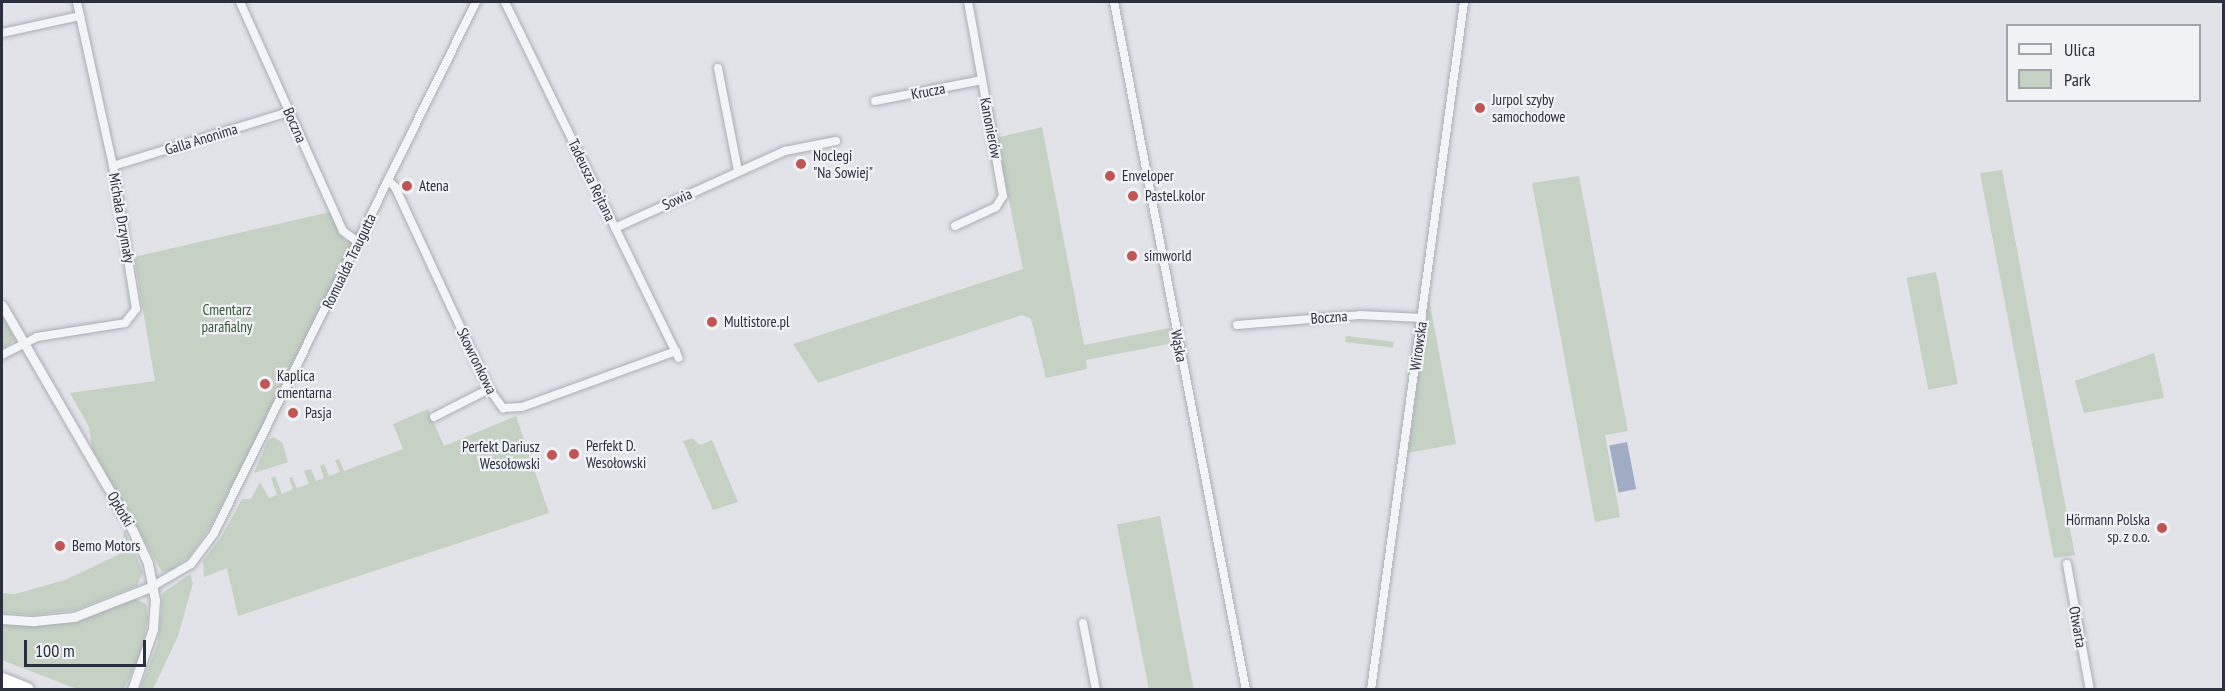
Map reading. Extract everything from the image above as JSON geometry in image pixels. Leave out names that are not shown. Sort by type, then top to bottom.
[{"type":"highway","points":[[2,680],[27,690]]},
{"type":"street","name":"Michała Drzymały","points":[[25,341],[120,325],[135,313],[113,166],[77,2]]},
{"type":"street","name":"Boczna","points":[[240,2],[344,233],[358,242]]},
{"type":"street","name":"Romualda Traugutta","points":[[153,586],[191,564],[222,520],[476,2]]},
{"type":"street","name":"Tadeusza Rejtana","points":[[505,2],[677,355]]},
{"type":"street","name":"Kanonierów","points":[[955,226],[1002,201],[968,2]]},
{"type":"street","name":"Wąska","points":[[1114,2],[1246,690]]},
{"type":"street","name":"Wirowska","points":[[1371,690],[1464,2]]},
{"type":"street","points":[[2,33],[80,16]]},
{"type":"street","points":[[718,68],[738,171]]},
{"type":"street","name":"Krucza","points":[[875,101],[982,80]]},
{"type":"street","name":"Galla Anonima","points":[[113,166],[289,112]]},
{"type":"street","name":"Sowia","points":[[615,228],[738,171],[794,148],[836,141]]},
{"type":"street","name":"Skowronkowa","points":[[388,180],[395,188],[498,404],[511,410],[677,355]]},
{"type":"street","name":"Opłotki","points":[[2,305],[25,341],[132,529],[153,586],[152,637],[132,690]]},
{"type":"street","name":"Boczna","points":[[1237,325],[1352,315],[1422,318]]},
{"type":"street","points":[[2,355],[25,341]]},
{"type":"street","points":[[434,417],[489,389]]},
{"type":"street","name":"Otwarta","points":[[2067,564],[2090,690]]},
{"type":"street","points":[[2,619],[42,621],[74,617],[153,586]]},
{"type":"street","points":[[1083,623],[1096,690]]},
{"type":"green space","points":[[1042,127],[1084,345],[1170,328],[1173,343],[1086,360],[1087,369],[1046,378],[1031,319],[1022,315],[818,383],[793,344],[1023,269],[996,138]]},
{"type":"green space","points":[[2002,170],[2075,555],[2054,558],[1980,173]]},
{"type":"green space","points":[[1579,176],[1628,431],[1605,435],[1620,517],[1595,522],[1532,183]]},
{"type":"green space","name":"Cmentarz parafialny","points":[[330,212],[344,240],[353,242],[213,523],[190,556],[172,570],[162,572],[92,448],[89,427],[70,393],[155,381],[134,257]]},
{"type":"green space","points":[[1936,272],[1958,384],[1928,390],[1907,278]]},
{"type":"green space","points":[[1429,299],[1456,444],[1408,453]]},
{"type":"green space","points":[[2,313],[15,339],[2,350]]},
{"type":"green space","points":[[1346,336],[1394,342],[1393,348],[1345,342]]},
{"type":"green space","points":[[2154,353],[2164,398],[2084,413],[2075,381]]},
{"type":"green space","points":[[428,409],[444,446],[516,416],[549,513],[238,616],[227,568],[204,577],[203,561],[222,536],[242,499],[251,499],[260,482],[269,498],[277,495],[271,478],[275,476],[282,494],[293,489],[289,478],[292,477],[297,488],[309,484],[304,471],[311,469],[316,481],[324,478],[320,466],[324,464],[329,476],[340,472],[335,460],[339,459],[344,471],[403,449],[393,424]]},
{"type":"green space","points":[[273,437],[282,442],[288,462],[254,473],[268,440]]},
{"type":"green space","points":[[692,438],[700,445],[712,440],[738,502],[713,510],[683,441]]},
{"type":"green space","points":[[1160,516],[1194,689],[1149,690],[1117,524]]},
{"type":"green space","points":[[124,529],[143,572],[137,586],[75,610],[35,615],[2,613],[2,593],[15,594],[65,580],[122,553]]},
{"type":"green space","points":[[190,574],[193,583],[178,636],[153,689],[140,689],[158,643],[163,593]]},
{"type":"green space","points":[[135,599],[146,604],[148,619],[140,655],[124,689],[77,689],[2,660],[2,623],[62,623]]},
{"type":"water","points":[[1627,442],[1636,489],[1618,493],[1609,445]]},
{"type":"place","name":"Jurpol szyby samochodowe","points":[[1480,108]]},
{"type":"place","name":"Noclegi \"Na Sowiej\"","points":[[801,164]]},
{"type":"place","name":"Enveloper","points":[[1110,176]]},
{"type":"place","name":"Atena","points":[[407,186]]},
{"type":"place","name":"Pastel.kolor","points":[[1133,196]]},
{"type":"place","name":"simworld","points":[[1132,256]]},
{"type":"place","name":"Multistore.pl","points":[[712,322]]},
{"type":"place","name":"Kaplica cmentarna","points":[[265,384]]},
{"type":"place","name":"Pasja","points":[[293,413]]},
{"type":"place","name":"Perfekt D. Wesołowski","points":[[574,454]]},
{"type":"place","name":"Perfekt Dariusz Wesołowski","points":[[552,455]]},
{"type":"place","name":"Hörmann Polska sp. z o.o.","points":[[2162,528]]},
{"type":"place","name":"Bemo Motors","points":[[60,546]]}]
